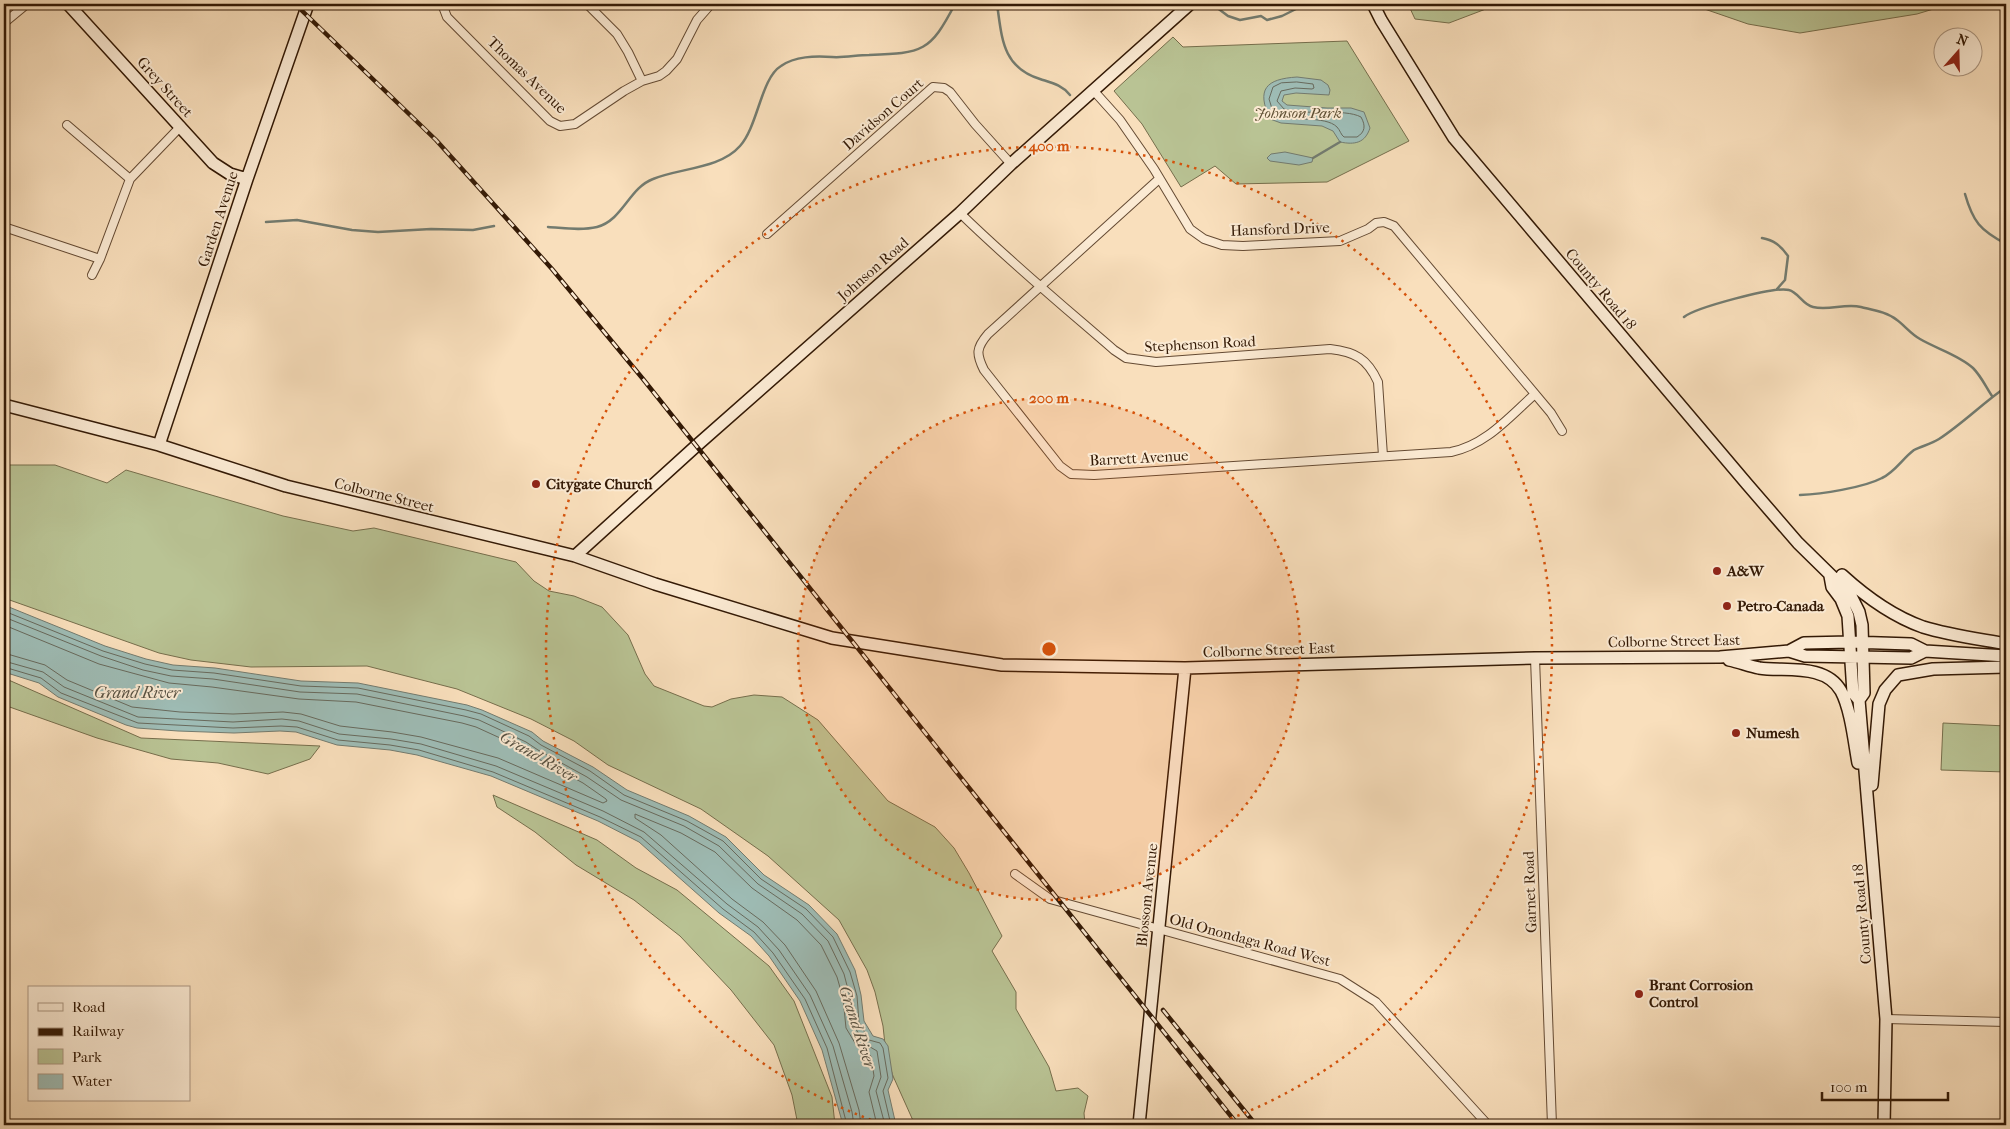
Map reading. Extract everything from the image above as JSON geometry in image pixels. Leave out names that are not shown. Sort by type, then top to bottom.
[{"type":"main road","name":"Grey Street","points":[[68,4],[220,169],[246,178]]},
{"type":"main road","name":"Garden Avenue","points":[[159,445],[246,178],[308,4]]},
{"type":"main road","name":"Johnson Road","points":[[575,556],[695,446],[960,213],[1010,164],[1190,4]]},
{"type":"main road","name":"County Road 18","points":[[1373,4],[1454,138],[1747,484],[1794,538],[1830,576],[1846,589],[1857,606],[1862,625],[1864,693],[1859,700]]},
{"type":"main road","name":"Colborne Street","points":[[4,405],[159,445],[286,486],[575,556],[655,584],[756,615]]},
{"type":"main road","points":[[1794,538],[1865,595],[1894,613],[1922,626],[2006,644]]},
{"type":"main road","name":"County Road 18","points":[[1830,576],[1832,587],[1841,599],[1848,616],[1853,692],[1859,700],[1886,1019],[1884,1125]]},
{"type":"main road","name":"Colborne Street East","points":[[756,615],[832,638],[1002,664],[1185,668],[1536,658],[1720,657],[1789,652],[1805,656],[1910,658],[1925,651]]},
{"type":"main road","name":"Colborne Street East","points":[[1789,652],[1804,643],[1850,642],[1910,644],[1925,651],[2006,656]]},
{"type":"main road","points":[[1720,657],[1758,668],[1816,673],[1831,680],[1837,686],[1847,709],[1869,814]]},
{"type":"main road","points":[[1869,814],[1879,704],[1885,690],[1898,675],[1933,669],[2006,667]]},
{"type":"main road","name":"Blossom Avenue","points":[[1139,1125],[1185,668]]},
{"type":"street","points":[[4,24],[27,4]]},
{"type":"street","name":"Thomas Avenue","points":[[442,4],[447,16],[550,121],[556,125],[568,126],[576,124],[606,102],[642,81],[659,76],[672,66],[697,20],[711,4]]},
{"type":"street","points":[[587,4],[623,42],[642,81]]},
{"type":"street","name":"Davidson Court","points":[[767,234],[933,87],[944,88],[950,92],[1010,164]]},
{"type":"street","name":"Hansford Drive","points":[[1093,90],[1120,120],[1190,229],[1204,239],[1222,246],[1340,240],[1368,229],[1376,223],[1384,222],[1394,226],[1551,413],[1562,431]]},
{"type":"street","points":[[67,125],[130,179]]},
{"type":"street","points":[[92,275],[100,259],[130,179],[181,126]]},
{"type":"street","name":"Barrett Avenue","points":[[1159,179],[988,334],[981,343],[977,358],[984,370],[1055,460],[1071,474],[1094,475],[1451,452],[1473,446],[1487,437],[1535,394]]},
{"type":"street","name":"Stephenson Road","points":[[960,213],[1000,252],[1114,350],[1126,358],[1156,362],[1330,349],[1348,351],[1361,358],[1373,371],[1378,382],[1383,456]]},
{"type":"street","points":[[4,226],[100,259]]},
{"type":"street","name":"Garnet Road","points":[[1536,658],[1552,1125]]},
{"type":"street","name":"Old Onondaga Road West","points":[[1015,874],[1050,899],[1340,979],[1376,1002],[1488,1125]]},
{"type":"street","points":[[1886,1019],[2006,1022]]},
{"type":"green space","points":[[1408,4],[1499,4],[1449,23],[1415,19]]},
{"type":"green space","points":[[1690,4],[1950,4],[1917,14],[1800,33],[1748,24]]},
{"type":"green space","name":"Johnson Park","points":[[1173,37],[1183,47],[1347,41],[1409,141],[1327,182],[1236,184],[1215,166],[1181,187],[1142,124],[1114,91]]},
{"type":"green space","points":[[4,465],[55,465],[107,483],[126,470],[283,516],[353,531],[374,528],[516,562],[534,581],[549,591],[574,596],[602,607],[628,635],[645,674],[654,686],[704,706],[712,707],[731,699],[754,695],[782,697],[818,720],[888,801],[935,827],[954,848],[1002,936],[992,951],[1016,992],[1016,1009],[1049,1067],[1056,1091],[1078,1088],[1088,1096],[1084,1113],[1085,1125],[915,1125],[893,1076],[886,1054],[883,1026],[875,992],[867,970],[839,920],[768,856],[701,809],[608,765],[574,741],[531,719],[457,689],[367,666],[251,667],[191,660],[159,653],[4,598]]},
{"type":"green space","points":[[4,678],[141,738],[320,746],[310,759],[268,774],[218,763],[171,759],[97,738],[4,705]]},
{"type":"green space","points":[[1943,723],[2006,726],[2006,772],[1941,770]]},
{"type":"green space","points":[[493,795],[597,840],[636,868],[677,890],[769,966],[794,1001],[832,1097],[835,1125],[798,1125],[792,1095],[774,1045],[731,990],[680,936],[634,900],[576,865],[535,832],[497,807]]},
{"type":"water","points":[[1297,77],[1321,80],[1328,85],[1329,95],[1296,93],[1284,95],[1282,101],[1287,105],[1351,108],[1364,112],[1370,128],[1365,137],[1355,143],[1340,142],[1333,131],[1322,126],[1281,123],[1270,119],[1264,100],[1264,93],[1267,88],[1271,83],[1278,80]]},
{"type":"water","points":[[1285,152],[1313,158],[1312,162],[1299,165],[1270,161],[1267,158],[1271,154]]},
{"type":"water","name":"Grand River","points":[[4,605],[105,646],[173,665],[215,668],[301,681],[358,683],[467,705],[532,732],[543,741],[593,767],[627,790],[689,816],[726,837],[764,875],[809,905],[837,934],[855,970],[861,995],[864,1021],[873,1036],[883,1039],[888,1046],[893,1079],[888,1090],[896,1125],[843,1125],[822,1050],[800,1001],[769,956],[751,936],[719,913],[639,842],[598,821],[491,776],[417,755],[390,750],[337,745],[296,732],[234,733],[178,731],[137,728],[126,725],[58,697],[39,683],[4,672]]},
{"type":"waterway","points":[[548,227],[579,229],[597,227],[613,218],[645,183],[663,175],[711,164],[732,154],[746,137],[764,91],[774,72],[781,66],[792,60],[805,57],[841,57],[913,51],[931,41],[939,32],[955,4]]},
{"type":"waterway","points":[[997,4],[1003,40],[1011,59],[1027,74],[1056,85],[1070,95]]},
{"type":"waterway","points":[[1206,6],[1208,8],[1216,7],[1228,16],[1240,20],[1261,16],[1267,20],[1282,16],[1306,4]]},
{"type":"waterway","points":[[1313,158],[1340,142]]},
{"type":"waterway","points":[[1965,194],[1971,212],[1979,224],[2006,244]]},
{"type":"waterway","points":[[266,222],[297,220],[352,230],[378,232],[431,229],[473,230],[494,226]]},
{"type":"waterway","points":[[1762,238],[1777,244],[1788,256],[1785,280],[1777,289]]},
{"type":"waterway","points":[[1684,317],[1703,308],[1735,299],[1768,291],[1781,290],[1792,291],[1806,304],[1813,307],[1855,306],[1875,310],[1893,317],[1917,337],[1967,363],[1978,374],[1992,396]]},
{"type":"waterway","points":[[1800,495],[1853,488],[1882,478],[1914,450],[1939,439],[2006,387]]},
{"type":"railway","points":[[295,4],[436,140],[552,269],[643,379],[1238,1125]]},
{"type":"railway","points":[[1163,1010],[1256,1125]]},
{"type":"place","name":"Citygate Church","points":[[536,484]]},
{"type":"place","name":"A&W","points":[[1717,571]]},
{"type":"place","name":"Petro-Canada","points":[[1727,606]]},
{"type":"place","name":"Numesh","points":[[1736,733]]},
{"type":"place","name":"Brant Corrosion Control","points":[[1639,994]]}]
